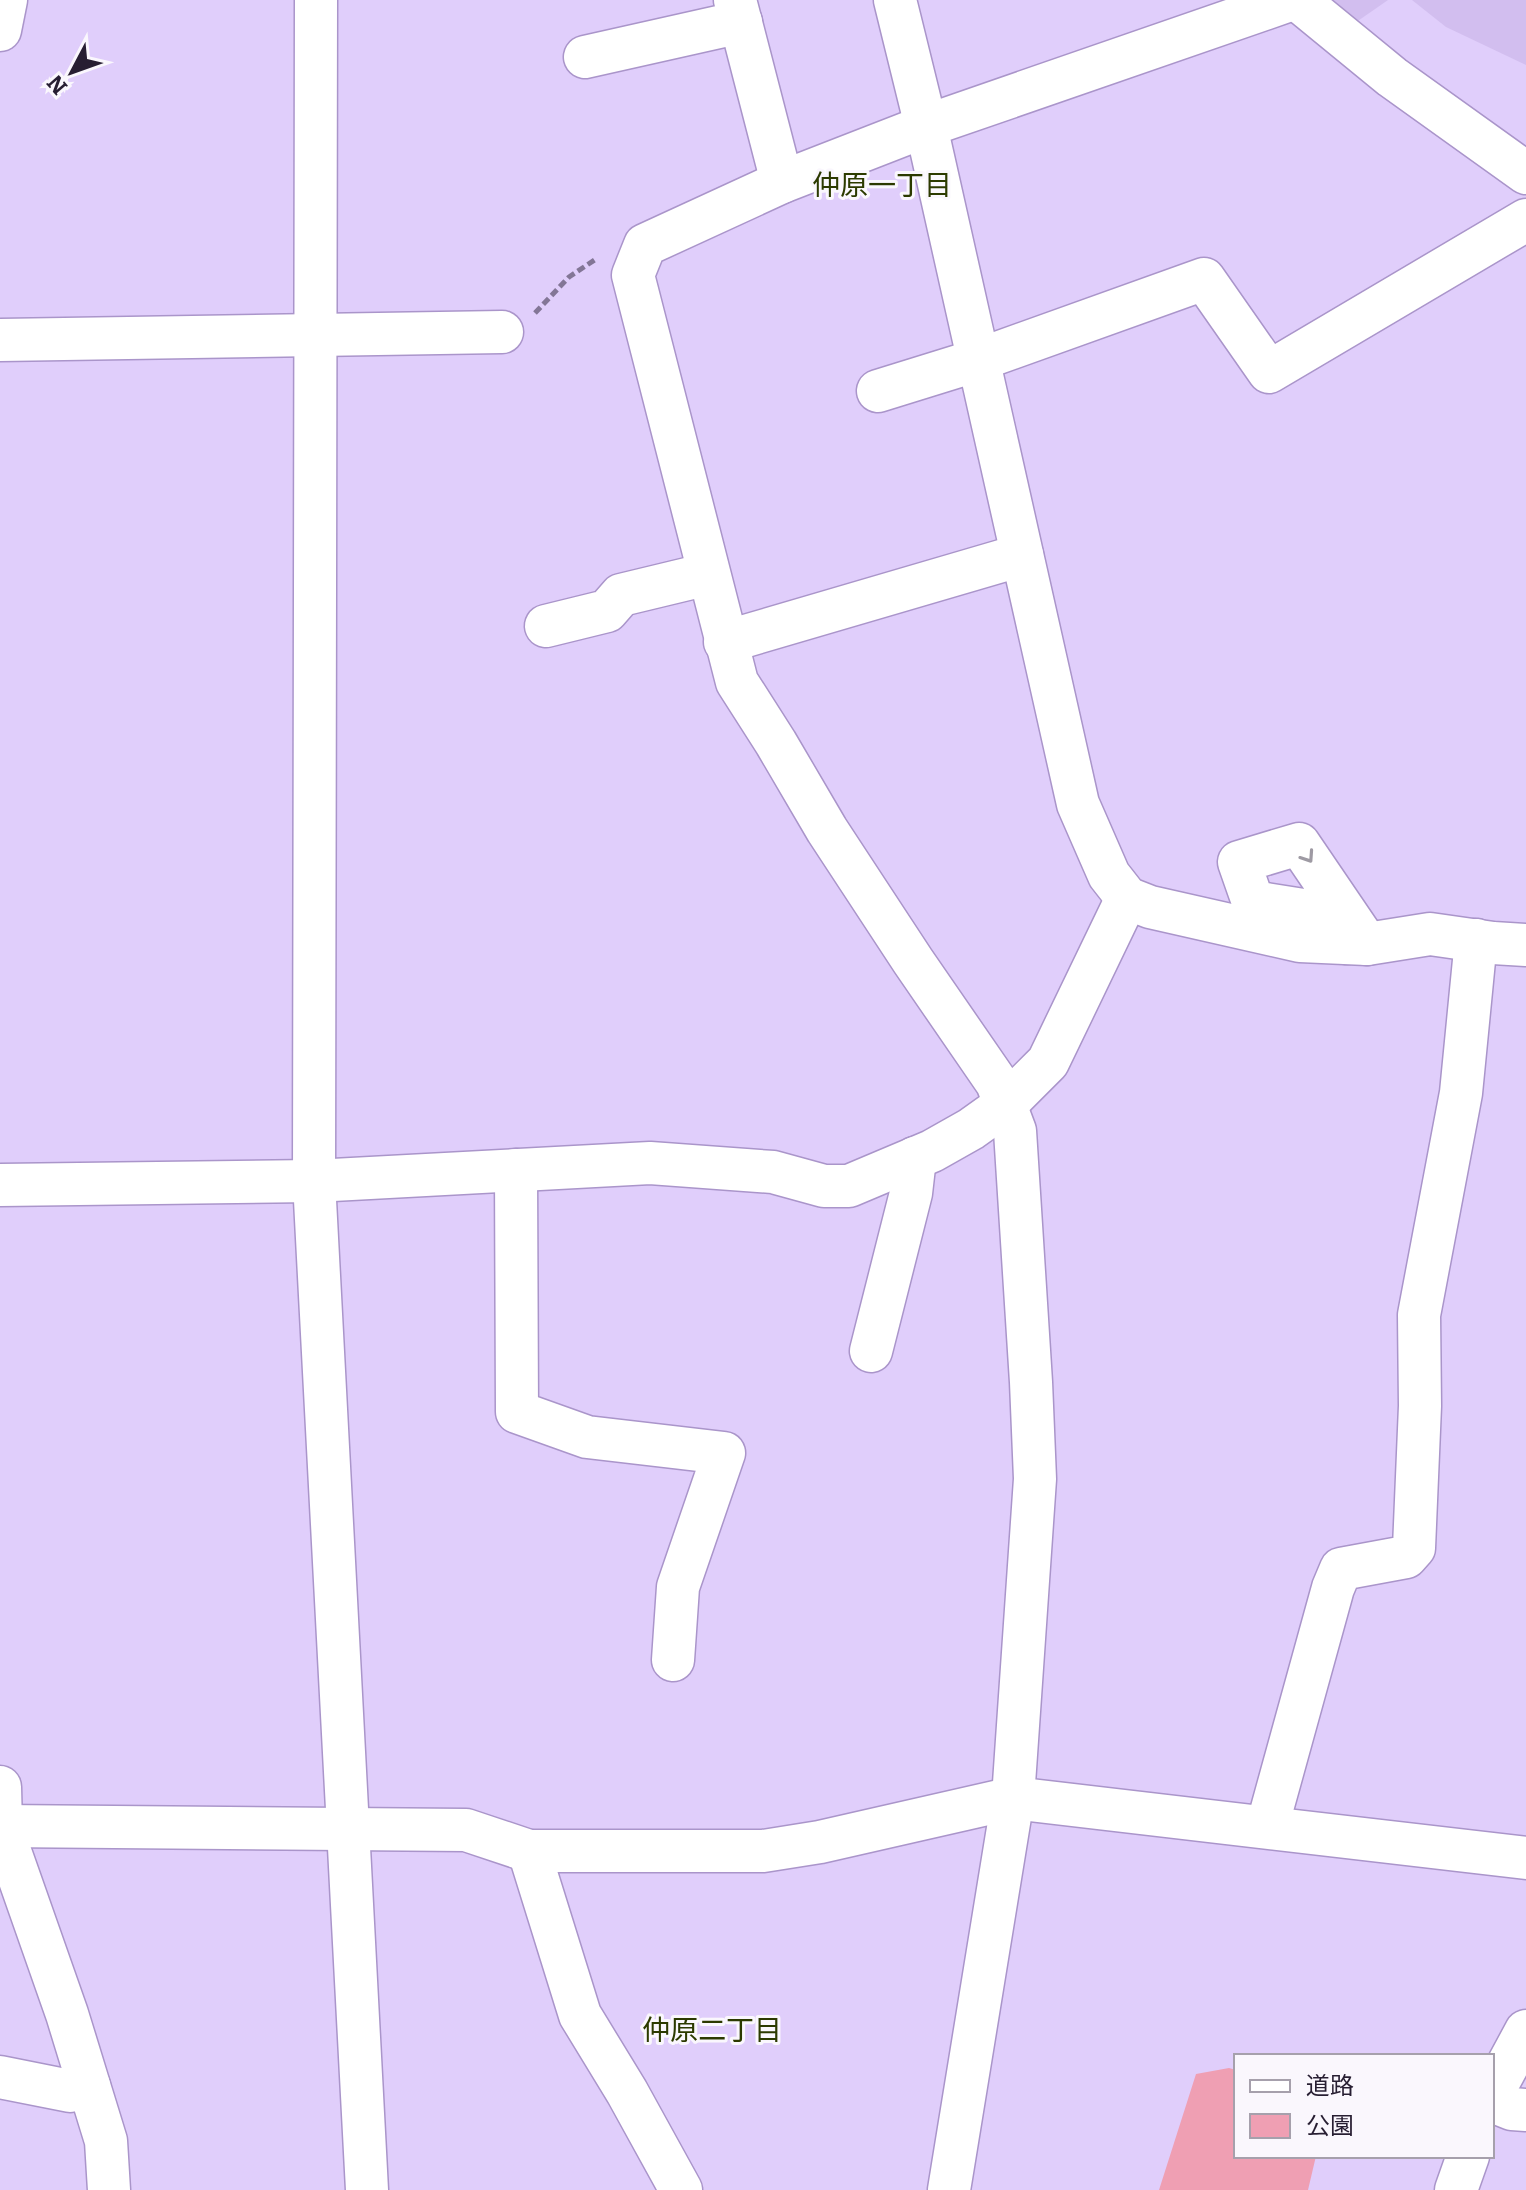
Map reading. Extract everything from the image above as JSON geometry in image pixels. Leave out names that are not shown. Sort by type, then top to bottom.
[{"type":"street","points":[[0,30],[6,0]]},
{"type":"street","points":[[316,0],[314,1181],[367,2190]]},
{"type":"street","points":[[895,0],[1078,804],[1109,875],[1127,898],[1150,907],[1300,941],[1357,944],[1430,934],[1526,945]]},
{"type":"street","points":[[949,2190],[1013,1798],[1035,1479],[1015,1131],[997,1083],[827,830],[737,682],[633,275],[645,245],[782,182],[926,126],[1290,0]]},
{"type":"street","points":[[1298,0],[1392,77],[1526,173]]},
{"type":"street","points":[[585,57],[738,11],[782,182]]},
{"type":"street","points":[[878,391],[978,360],[1204,279],[1269,372],[1526,220]]},
{"type":"street","points":[[0,340],[502,332]]},
{"type":"street","points":[[725,642],[1022,555]]},
{"type":"street","points":[[546,626],[607,611],[621,595],[708,574]]},
{"type":"street","points":[[0,1185],[314,1181],[650,1163],[773,1172],[824,1186],[849,1186],[932,1151],[971,1129],[1006,1104],[1048,1062],[1127,898]]},
{"type":"street","points":[[1267,1827],[1333,1588],[1341,1569],[1406,1557],[1414,1548],[1420,1406],[1419,1315],[1461,1093],[1476,940]]},
{"type":"street","points":[[871,1351],[911,1193],[915,1158]]},
{"type":"street","points":[[516,1170],[517,1412],[587,1437],[724,1453],[678,1587],[673,1660]]},
{"type":"street","points":[[0,1787],[1,1826],[15,1910],[67,2014],[106,2141],[109,2190]]},
{"type":"street","points":[[1,1826],[466,1830],[529,1851],[763,1851],[820,1842],[1013,1798],[1526,1858]]},
{"type":"street","points":[[529,1851],[580,2015],[681,2190]]},
{"type":"street","points":[[1494,2090],[1526,2031]]},
{"type":"street","points":[[0,2077],[70,2091],[89,2086]]},
{"type":"street","points":[[1494,2102],[1512,2109],[1526,2110]]},
{"type":"street","points":[[1456,2190],[1467,2158]]},
{"type":"path","points":[[502,332],[518,331],[569,277],[591,261],[614,252],[638,262]]},
{"type":"shaded area","points":[[1322,0],[1388,0],[1352,25]]},
{"type":"shaded area","points":[[1412,0],[1526,0],[1526,65],[1446,27]]},
{"type":"green space","points":[[1234,2069],[1234,2158],[1316,2158],[1308,2190],[1159,2190],[1196,2074]]},
{"type":"district","name":"仲原一丁目","points":[[882,185]]},
{"type":"district","name":"仲原二丁目","points":[[712,2030]]}]
